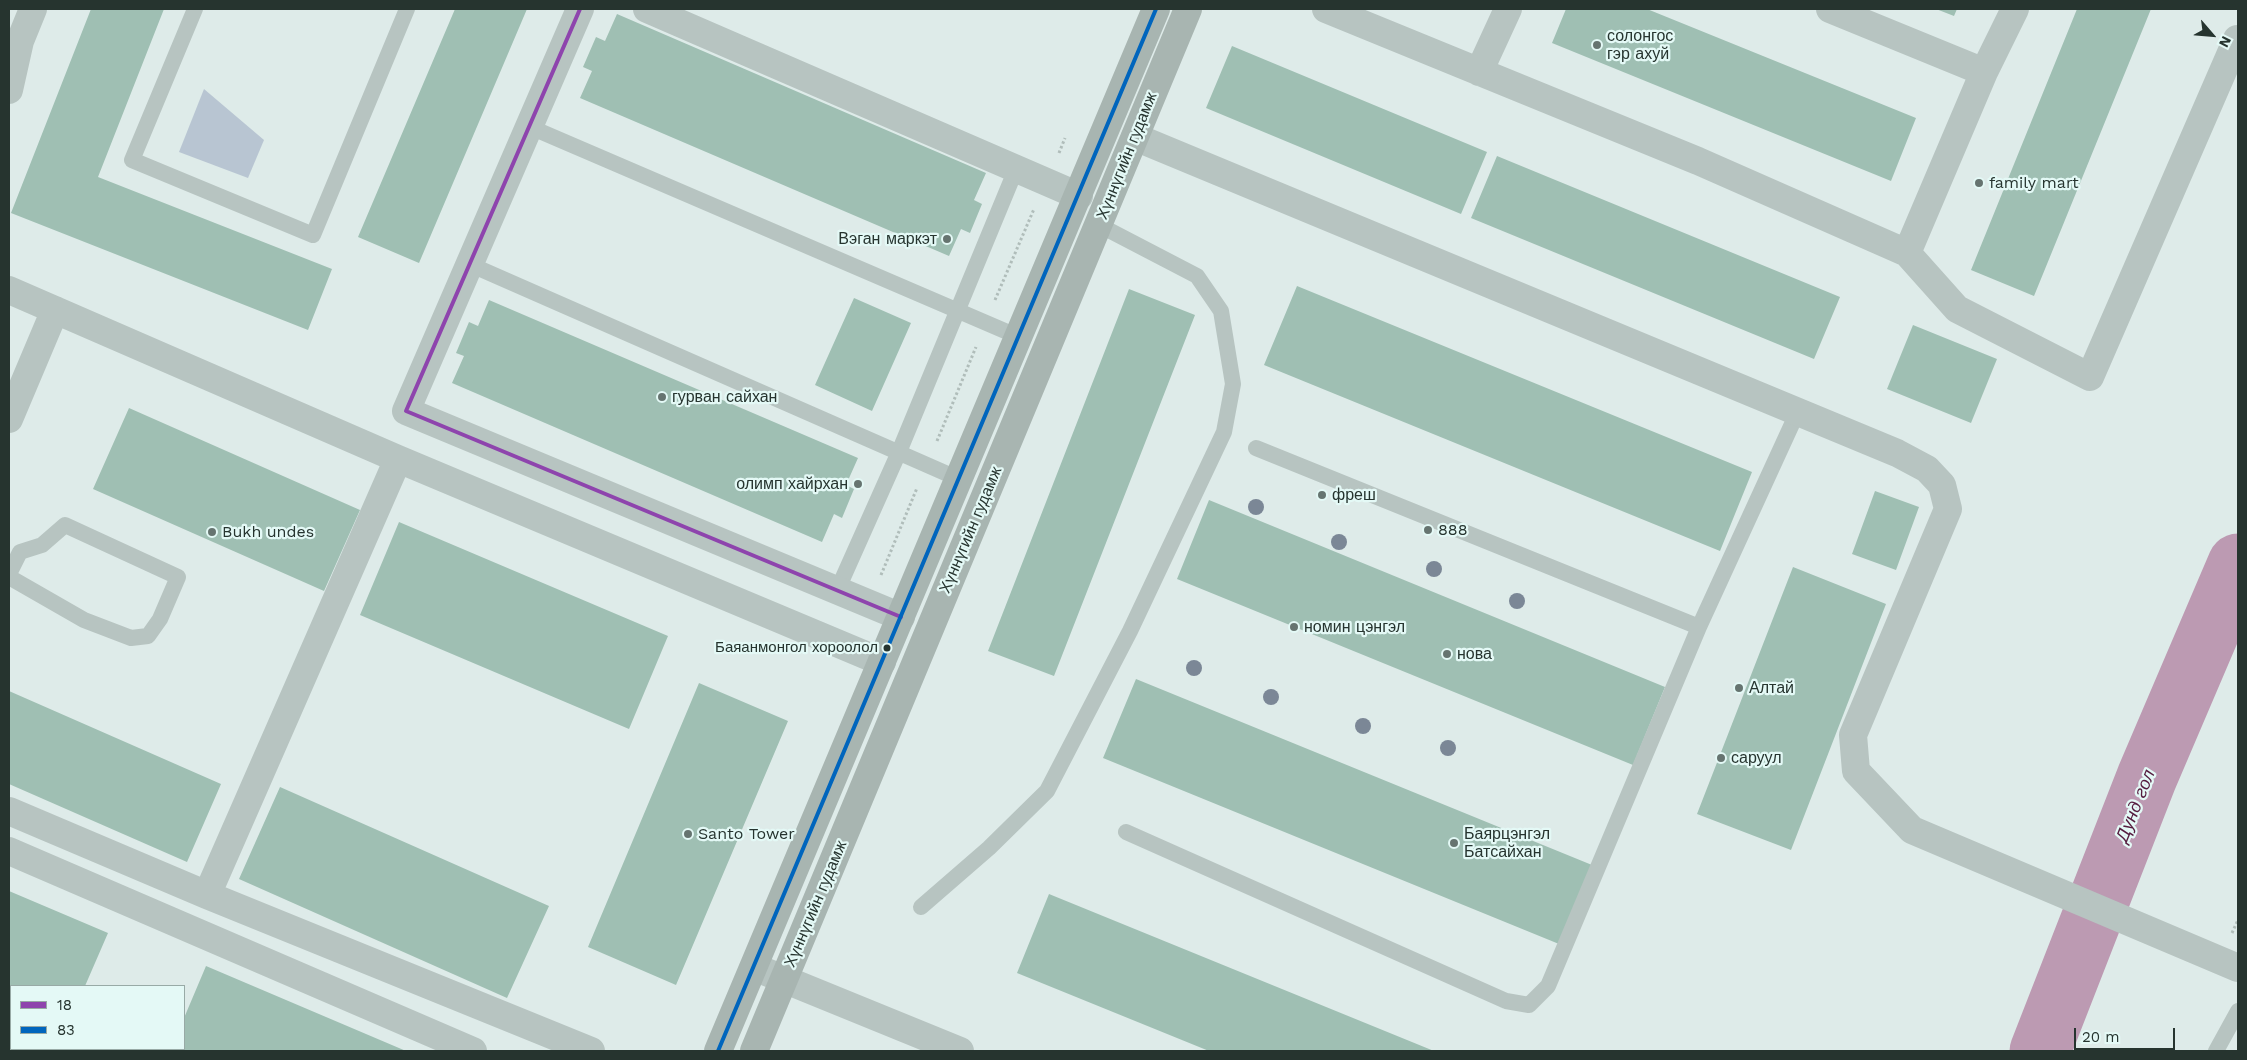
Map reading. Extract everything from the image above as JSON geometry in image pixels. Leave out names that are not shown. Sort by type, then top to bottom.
[{"type":"main road","name":"Хүннүгийн гудамж","points":[[718,1051],[1156,9]]},
{"type":"main road","name":"Хүннүгийн гудамж","points":[[754,1051],[1188,9]]},
{"type":"street","points":[[9,90],[20,41],[33,9]]},
{"type":"street","points":[[580,9],[406,411],[901,617]]},
{"type":"street","points":[[647,9],[1079,196]]},
{"type":"street","points":[[1326,9],[1698,161],[1908,253],[1957,309],[2090,377],[2236,39]]},
{"type":"street","points":[[1479,72],[1508,9]]},
{"type":"street","points":[[1830,9],[1984,72]]},
{"type":"street","points":[[1908,253],[1984,72],[2015,9]]},
{"type":"street","points":[[1135,137],[1897,453],[1927,469],[1942,485],[1948,509],[1853,735],[1856,771],[1912,830],[2238,968]]},
{"type":"street","points":[[9,290],[398,459],[882,662]]},
{"type":"street","points":[[9,419],[55,310]]},
{"type":"street","points":[[207,895],[398,459]]},
{"type":"street","points":[[9,811],[207,895],[591,1051]]},
{"type":"street","points":[[9,851],[473,1051]]},
{"type":"street","points":[[754,967],[960,1051]]},
{"type":"lane","points":[[195,9],[132,160],[313,235],[407,9]]},
{"type":"lane","points":[[530,127],[1019,337]]},
{"type":"lane","points":[[837,591],[899,452],[1016,169]]},
{"type":"lane","points":[[920,907],[989,848],[1047,791],[1130,631],[1224,432],[1233,384],[1221,311],[1197,276],[1099,225]]},
{"type":"lane","points":[[469,264],[959,479]]},
{"type":"lane","points":[[1126,832],[1506,1000],[1529,1005],[1548,986],[1699,627],[1798,412]]},
{"type":"lane","points":[[1256,448],[1699,627]]},
{"type":"lane","points":[[65,525],[178,577],[160,619],[148,636],[131,638],[84,620],[9,575],[20,552],[42,545],[65,525]]},
{"type":"lane","points":[[2216,1051],[2238,1011]]},
{"type":"path","points":[[2230,937],[2238,920]]},
{"type":"shaded area","points":[[204,89],[264,140],[248,178],[179,152]]},
{"type":"building","points":[[91,9],[164,9],[98,177],[332,269],[308,330],[11,213]]},
{"type":"building","points":[[455,9],[527,9],[419,263],[358,237]]},
{"type":"building","points":[[1566,9],[1647,9],[1916,118],[1891,181],[1552,43]]},
{"type":"building","points":[[1936,9],[1957,9],[1954,16]]},
{"type":"building","points":[[2077,9],[2151,9],[2034,296],[1971,270]]},
{"type":"building","points":[[617,14],[986,173],[974,200],[982,204],[970,233],[961,229],[949,256],[580,98],[592,71],[583,67],[596,37],[605,41]]},
{"type":"building","points":[[1232,46],[1487,152],[1461,214],[1206,108]]},
{"type":"building","points":[[1497,156],[1840,297],[1814,359],[1471,218]]},
{"type":"building","points":[[1297,286],[1752,472],[1720,551],[1264,365]]},
{"type":"building","points":[[1129,289],[1195,315],[1054,676],[988,651]]},
{"type":"building","points":[[854,298],[911,323],[872,411],[815,385]]},
{"type":"building","points":[[489,300],[858,458],[846,485],[854,489],[842,518],[834,514],[822,542],[452,383],[464,356],[456,353],[469,322],[478,326]]},
{"type":"building","points":[[1913,325],[1997,359],[1971,423],[1887,389]]},
{"type":"building","points":[[129,408],[360,510],[324,591],[93,489]]},
{"type":"building","points":[[1875,491],[1919,507],[1896,570],[1852,554]]},
{"type":"building","points":[[1209,500],[1665,687],[1633,765],[1177,579]]},
{"type":"building","points":[[399,522],[668,636],[629,729],[360,615]]},
{"type":"building","points":[[1793,567],[1886,604],[1791,850],[1697,814]]},
{"type":"building","points":[[1136,679],[1592,865],[1559,944],[1103,758]]},
{"type":"building","name":"Santo Tower","points":[[699,683],[788,721],[676,985],[588,947]]},
{"type":"building","points":[[9,691],[221,784],[187,862],[9,784]]},
{"type":"building","points":[[280,787],[549,906],[507,998],[239,879]]},
{"type":"building","points":[[9,891],[108,933],[85,985],[10,985],[9,988]]},
{"type":"building","points":[[1049,894],[1434,1051],[1209,1051],[1017,973]]},
{"type":"building","points":[[206,966],[406,1051],[169,1051],[185,1050],[185,1016]]},
{"type":"waterway","name":"Дунд гол","points":[[2040,1051],[2147,777],[2238,564]]},
{"type":"transit line","name":"18","points":[[580,9],[406,411],[901,617]]},
{"type":"transit line","name":"83","points":[[718,1051],[1156,9]]},
{"type":"place","name":"солонгос гэр ахуй","points":[[1597,45]]},
{"type":"place","name":"family mart","points":[[1979,183]]},
{"type":"place","name":"Вэган маркэт","points":[[947,239]]},
{"type":"place","name":"гурван сайхан","points":[[662,397]]},
{"type":"place","name":"олимп хайрхан","points":[[858,484]]},
{"type":"place","name":"фреш","points":[[1322,495]]},
{"type":"place","name":"888","points":[[1428,530]]},
{"type":"place","name":"Bukh undes","points":[[212,532]]},
{"type":"place","name":"номин цэнгэл","points":[[1294,627]]},
{"type":"place","name":"Баяанмонгол хороолол","points":[[887,648]]},
{"type":"place","name":"нова","points":[[1447,654]]},
{"type":"place","name":"Алтай","points":[[1739,688]]},
{"type":"place","name":"саруул","points":[[1721,758]]},
{"type":"place","name":"Santo Tower","points":[[688,834]]},
{"type":"place","name":"Баярцэнгэл Батсайхан","points":[[1454,843]]}]
